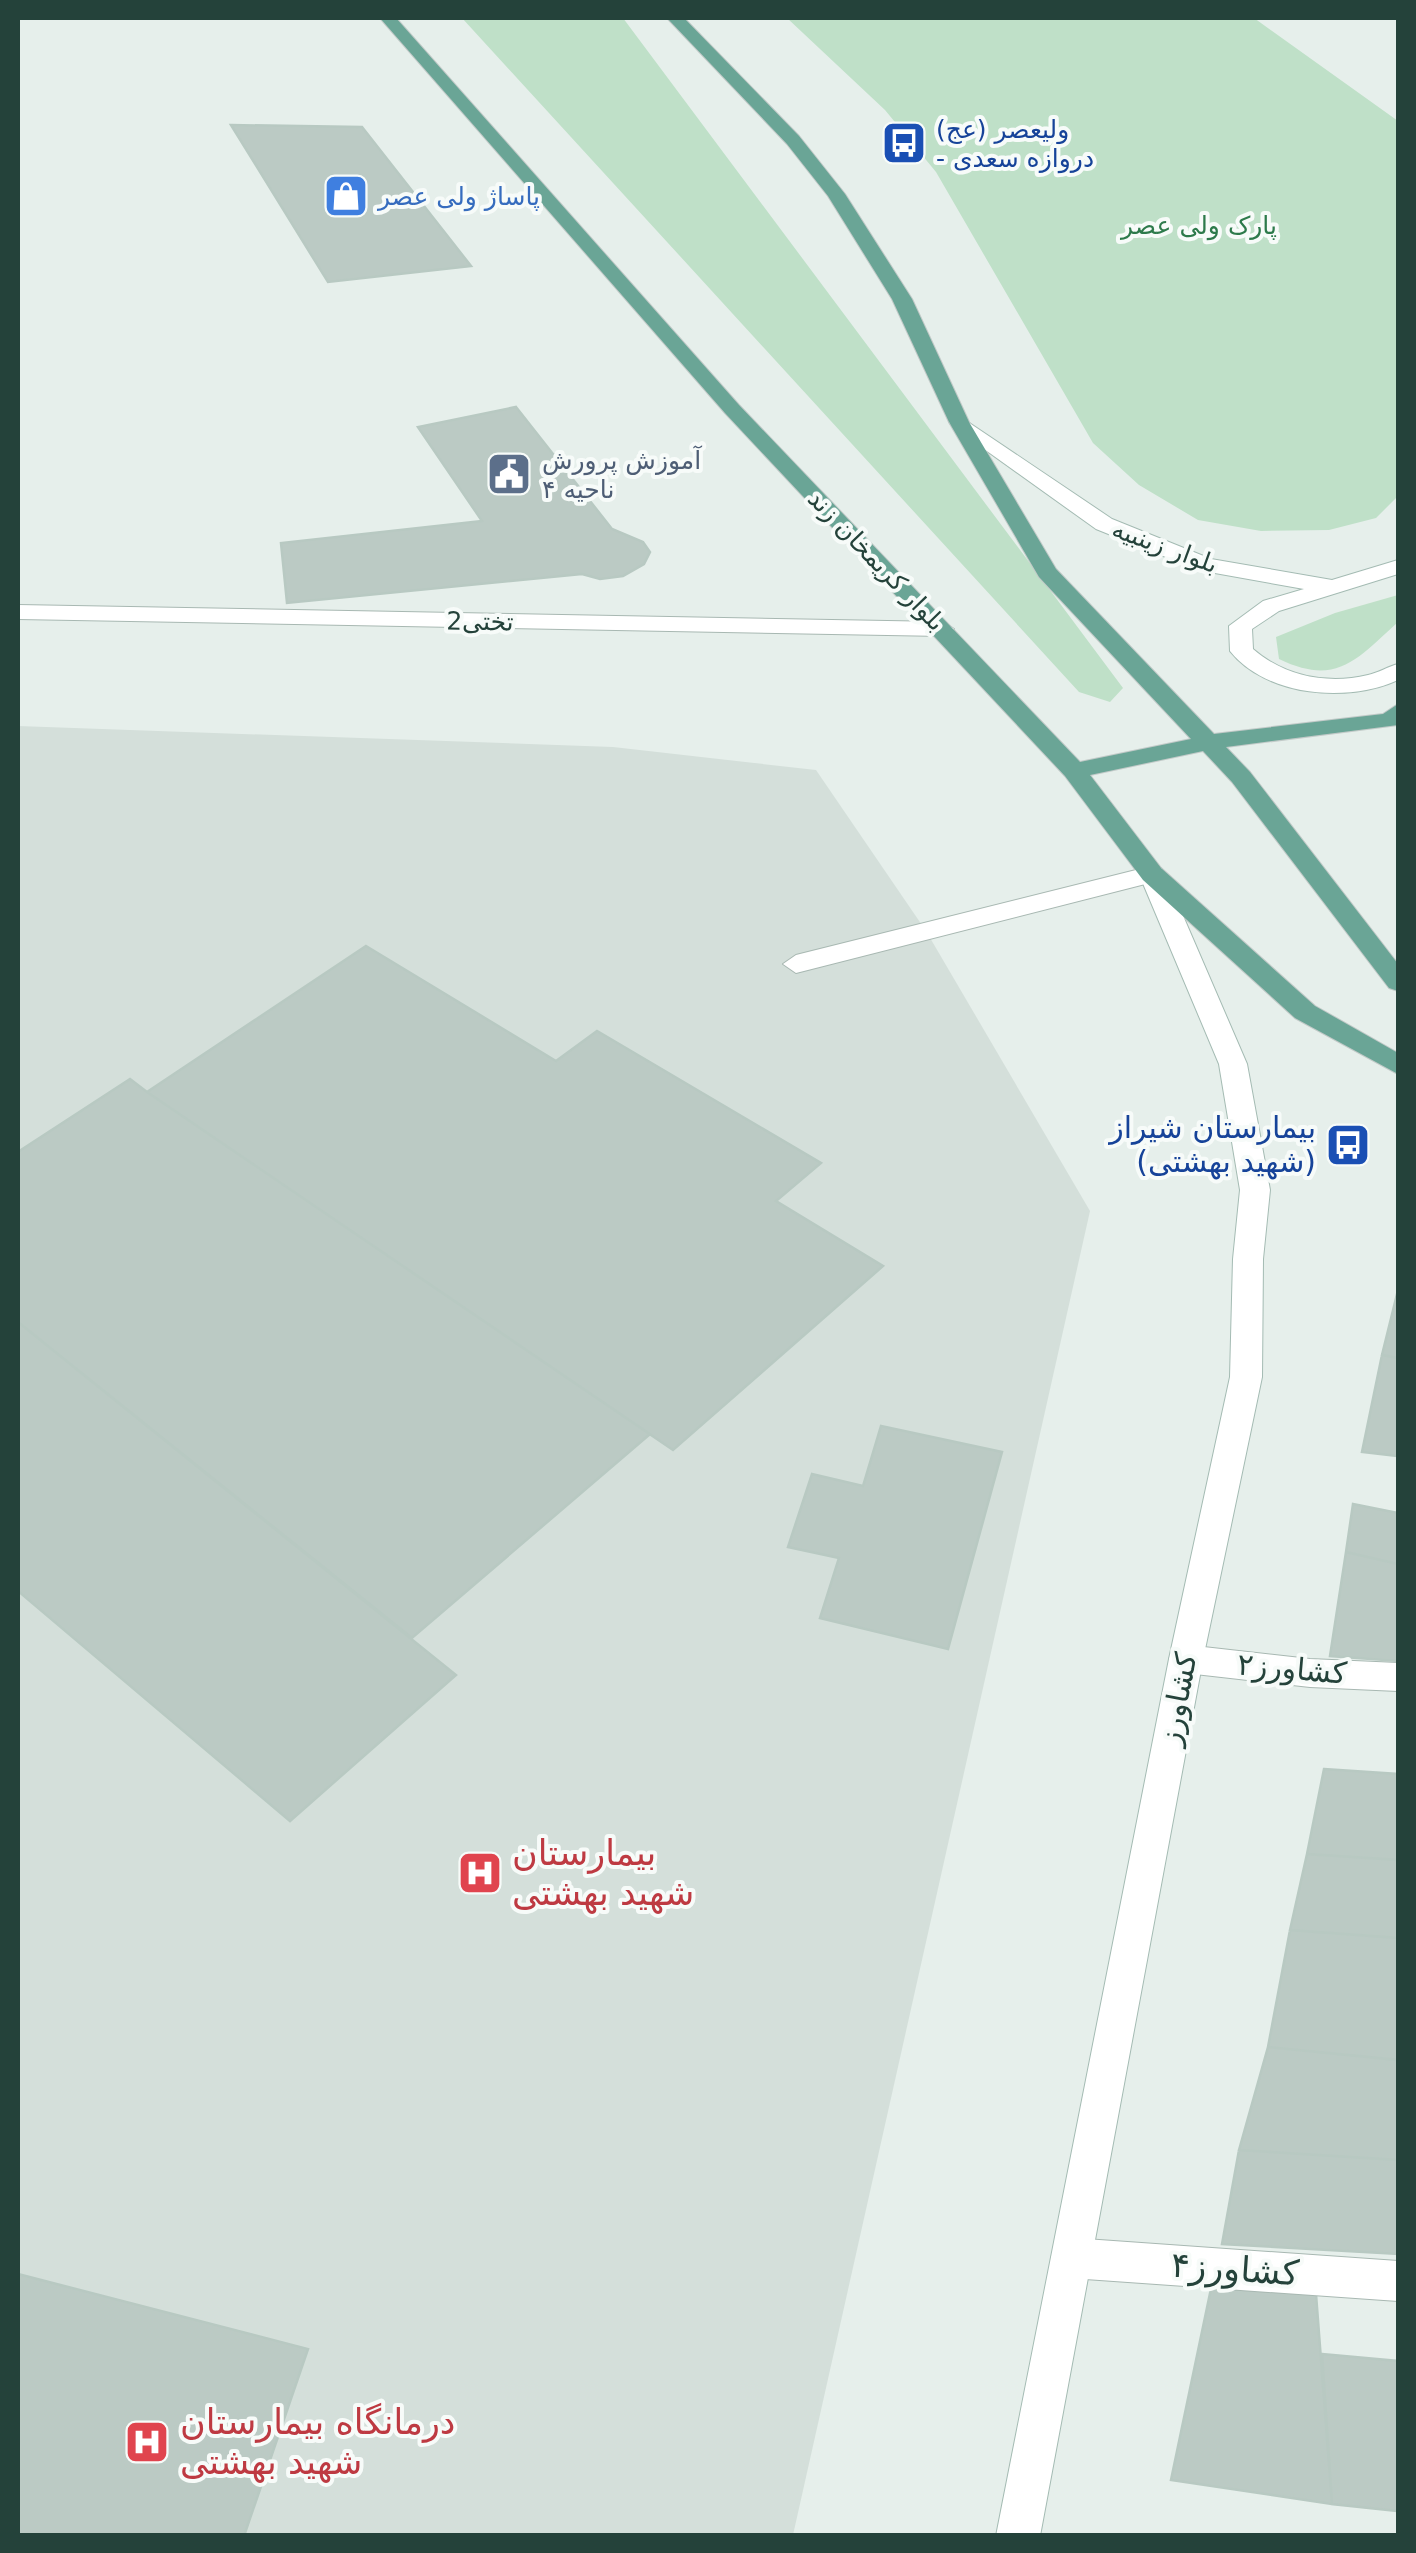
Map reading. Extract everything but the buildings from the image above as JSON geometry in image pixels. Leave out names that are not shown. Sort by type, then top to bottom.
[{"type":"main road","name":"بلوار کریمخان زند","points":[[388,18],[732,409],[1074,771],[1152,874],[1305,1012],[1398,1065]]},
{"type":"main road","points":[[408,18],[436,74]]},
{"type":"main road","points":[[673,18],[793,140],[836,194],[902,300],[959,422],[1047,572],[1210,742],[1398,982]]},
{"type":"main road","points":[[1074,771],[1210,742],[1390,720],[1398,711]]},
{"type":"street","name":"بلوار زینبیه","points":[[959,422],[1104,524],[1206,565],[1334,587],[1398,567]]},
{"type":"street","points":[[1334,587],[1271,606],[1240,626],[1242,651],[1270,674],[1324,686],[1387,678],[1398,671]]},
{"type":"street","name":"2تختی","points":[[18,612],[943,629]]},
{"type":"street","points":[[796,964],[1152,874]]},
{"type":"street","name":"کشاورز","points":[[1018,2536],[1186,1659],[1246,1377],[1248,1259],[1255,1190],[1233,1064],[1152,874]]},
{"type":"street","name":"کشاورز۲","points":[[1186,1659],[1310,1673],[1398,1677]]},
{"type":"street","name":"کشاورز۴","points":[[1071,2258],[1398,2281]]},
{"type":"shaded area","name":"بیمارستان شهید بهشتی","points":[[18,726],[613,747],[816,770],[926,931],[1090,1211],[793,2535],[18,2536]]},
{"type":"green space","points":[[462,18],[623,18],[1123,688],[1110,702],[1079,692]]},
{"type":"green space","name":"پارک ولی عصر","points":[[787,18],[1254,18],[1398,121],[1398,496],[1376,518],[1329,530],[1261,531],[1198,520],[1139,485],[1093,443],[936,172],[885,110]]},
{"type":"green space","points":[[1398,595],[1398,622],[1345,665],[1316,670],[1279,659],[1276,637],[1335,613]]},
{"type":"place","name":"ولیعصر (عج) - دروازه سعدی","points":[[904,143]]},
{"type":"place","name":"پاساژ ولی عصر","points":[[346,196]]},
{"type":"place","name":"آموزش پرورش ناحیه ۴","points":[[509,474]]},
{"type":"place","name":"بیمارستان شیراز (شهید بهشتی)","points":[[1348,1145]]},
{"type":"place","name":"بیمارستان شهید بهشتی","points":[[480,1873]]},
{"type":"place","name":"درمانگاه بیمارستان شهید بهشتی","points":[[147,2442]]}]
